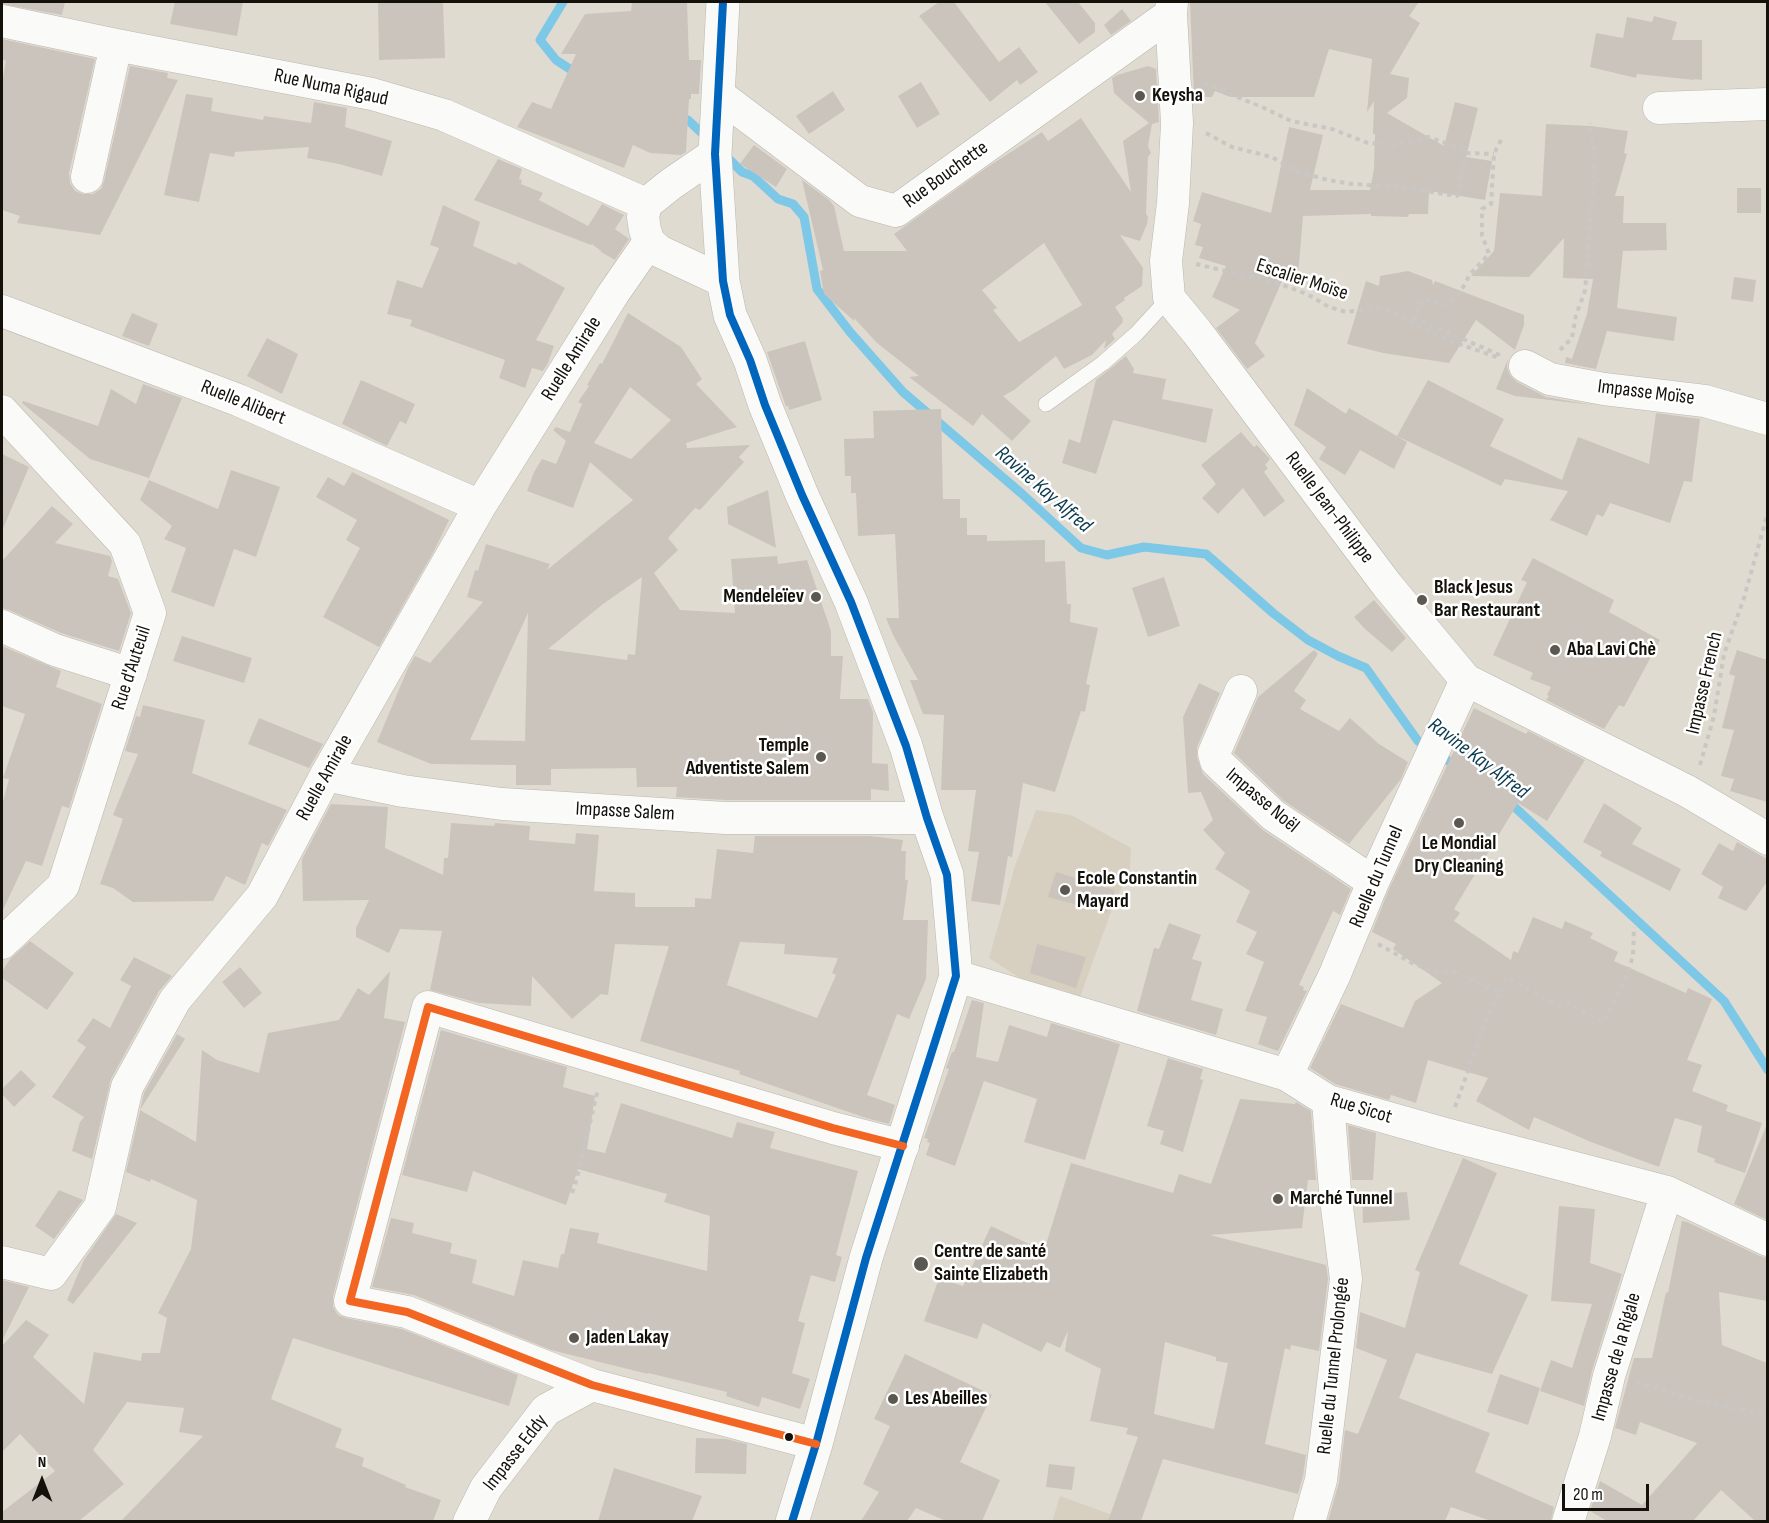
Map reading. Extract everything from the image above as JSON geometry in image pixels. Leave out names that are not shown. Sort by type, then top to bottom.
[{"type":"street","points":[[723,2],[715,154],[723,281],[730,315],[750,360],[765,405],[802,495],[851,602],[906,746],[947,875],[956,976],[866,1258],[816,1444],[792,1521]]},
{"type":"street","points":[[1169,298],[1166,261],[1173,203],[1177,123],[1172,8]]},
{"type":"street","name":"Rue Bouchette","points":[[719,95],[860,201],[896,211],[1172,8]]},
{"type":"street","name":"Rue Numa Rigaud","points":[[2,21],[372,94],[434,112],[646,204]]},
{"type":"street","points":[[87,177],[116,45]]},
{"type":"street","points":[[1659,108],[1767,104]]},
{"type":"street","points":[[715,154],[671,183],[646,204],[643,217],[649,242],[659,251],[723,281]]},
{"type":"street","name":"Ruelle Amirale","points":[[2,1262],[51,1274],[100,1207],[127,1086],[175,1000],[262,896],[326,775],[480,506],[613,294],[649,242]]},
{"type":"street","name":"Ruelle Jean-Philippe","points":[[1169,298],[1387,585],[1466,680],[1687,791],[1767,839]]},
{"type":"street","name":"Ruelle Alibert","points":[[2,311],[238,400],[480,506]]},
{"type":"street","name":"Impasse Moïse","points":[[1538,372],[1604,389],[1705,401],[1767,420]]},
{"type":"street","name":"Rue d'Auteuil","points":[[2,411],[125,544],[150,613],[63,886],[2,944]]},
{"type":"street","points":[[2,626],[56,650],[131,674]]},
{"type":"street","name":"Ruelle du Tunnel","points":[[1287,1074],[1335,974],[1372,882],[1466,680]]},
{"type":"street","name":"Impasse Noël","points":[[1241,691],[1214,753],[1216,761],[1273,814],[1372,882]]},
{"type":"street","name":"Impasse Salem","points":[[326,775],[402,791],[502,804],[725,818],[927,818]]},
{"type":"street","name":"Rue Sicot","points":[[956,976],[1287,1074],[1328,1101],[1667,1192],[1767,1240]]},
{"type":"street","points":[[816,1444],[592,1385],[407,1312],[350,1301],[428,1007],[832,1128],[903,1146]]},
{"type":"street","name":"Ruelle du Tunnel Prolongée","points":[[1309,1521],[1321,1480],[1346,1279],[1335,1191],[1328,1101]]},
{"type":"street","name":"Impasse de la Rigale","points":[[1568,1521],[1595,1436],[1609,1376],[1667,1192]]},
{"type":"street","name":"Impasse Eddy","points":[[469,1521],[486,1488],[546,1410],[592,1385]]},
{"type":"lane","points":[[1046,404],[1112,356],[1169,298]]},
{"type":"path","points":[[1175,72],[1218,88],[1291,121],[1332,129],[1368,143],[1396,145],[1428,137],[1460,148],[1466,153],[1494,154]]},
{"type":"path","points":[[1177,123],[1210,135],[1232,147],[1272,157],[1295,171],[1328,180],[1401,187],[1457,196],[1466,153]]},
{"type":"path","points":[[1503,136],[1494,154],[1491,204],[1482,208],[1482,235],[1489,254],[1470,274],[1449,305],[1424,299],[1414,318],[1538,372],[1553,365],[1562,347],[1572,338],[1576,315],[1585,291],[1593,189],[1593,147],[1590,123]]},
{"type":"path","name":"Escalier Moïse","points":[[1166,261],[1201,265],[1280,284],[1307,294],[1329,307],[1346,312],[1378,308],[1391,311],[1448,340],[1538,372]]},
{"type":"path","name":"Impasse French","points":[[1687,791],[1699,766],[1714,716],[1724,654],[1744,598],[1767,512]]},
{"type":"path","points":[[1445,1134],[1490,1012],[1507,978],[1559,1006],[1567,1003],[1604,1022],[1626,978],[1633,956],[1634,927]]},
{"type":"path","points":[[1355,929],[1412,963],[1433,971],[1452,971],[1500,993]]},
{"type":"path","points":[[572,1193],[597,1097],[603,1060]]},
{"type":"path","points":[[1609,1376],[1658,1388],[1686,1398],[1767,1415]]},
{"type":"shaded area","name":"Ecole Constantin Mayard","points":[[1036,810],[1071,815],[1131,848],[1130,868],[1111,912],[1080,997],[1023,980],[989,958],[1015,866]]},
{"type":"shaded area","points":[[1060,1496],[1129,1521],[1052,1522]]},
{"type":"building","points":[[2,2],[65,2],[62,15],[2,4]]},
{"type":"building","points":[[175,2],[243,2],[237,36],[170,24]]},
{"type":"building","points":[[378,2],[443,2],[445,58],[379,60]]},
{"type":"building","points":[[632,2],[687,2],[689,60],[701,60],[699,94],[691,94],[691,99],[689,99],[686,152],[681,155],[650,153],[633,145],[624,168],[517,127],[532,102],[551,109],[576,54],[561,54],[585,14],[631,11]]},
{"type":"building","points":[[939,2],[954,2],[999,62],[1019,47],[1038,72],[1020,85],[1017,80],[990,102],[919,16]]},
{"type":"building","points":[[1045,2],[1078,2],[1095,23],[1095,32],[1079,44]]},
{"type":"building","points":[[1190,2],[1419,2],[1409,16],[1420,23],[1390,74],[1409,78],[1407,98],[1387,113],[1444,146],[1455,102],[1478,108],[1466,157],[1492,161],[1485,200],[1429,191],[1428,214],[1409,214],[1408,217],[1371,216],[1371,214],[1303,216],[1298,275],[1285,274],[1255,343],[1265,356],[1247,369],[1216,328],[1240,310],[1212,297],[1226,266],[1199,258],[1203,247],[1195,245],[1201,224],[1193,221],[1202,192],[1271,213],[1289,127],[1323,135],[1310,190],[1370,190],[1374,169],[1374,101],[1367,112],[1372,59],[1329,49],[1314,97],[1230,97],[1215,91],[1212,97],[1194,97]]},
{"type":"building","points":[[1122,9],[1131,21],[1111,35],[1104,25]]},
{"type":"building","points":[[1654,16],[1677,22],[1672,40],[1702,40],[1702,80],[1637,74],[1636,78],[1590,67],[1596,33],[1623,38],[1627,17],[1652,22]]},
{"type":"building","points":[[2,39],[95,59],[69,173],[70,183],[75,191],[83,194],[93,194],[101,189],[104,181],[130,66],[168,73],[167,78],[178,80],[100,235],[17,223],[20,216],[2,210],[2,82],[6,61],[2,59]]},
{"type":"building","points":[[1148,66],[1156,69],[1159,122],[1152,124],[1148,146],[1151,153],[1148,157],[1147,224],[1140,241],[1120,235],[1143,268],[1142,286],[1115,307],[1123,322],[1112,334],[1115,339],[1104,349],[1106,340],[1092,355],[1064,369],[1056,356],[1014,390],[1003,396],[1031,421],[1012,441],[982,414],[973,426],[909,377],[919,376],[877,343],[854,318],[854,321],[824,294],[820,271],[823,270],[802,180],[834,206],[844,251],[907,251],[894,234],[986,168],[1042,132],[1048,141],[1081,118],[1131,192],[1123,141],[1149,123],[1114,93],[1112,78]],"holes":[[[1044,243],[1082,305],[1019,342],[993,310],[997,308],[982,290]]]},
{"type":"building","points":[[921,82],[940,114],[917,128],[898,96]]},
{"type":"building","points":[[833,91],[845,110],[809,134],[796,116]]},
{"type":"building","points":[[186,94],[213,98],[211,111],[263,120],[264,116],[311,123],[314,102],[347,108],[345,127],[392,141],[382,176],[307,158],[309,147],[235,152],[234,157],[210,153],[199,202],[164,195]]},
{"type":"building","points":[[1546,124],[1591,126],[1628,131],[1624,153],[1627,154],[1615,196],[1624,196],[1623,223],[1666,223],[1667,250],[1623,251],[1617,308],[1677,317],[1674,341],[1607,331],[1596,369],[1565,363],[1566,357],[1572,359],[1587,314],[1593,279],[1563,278],[1564,238],[1529,277],[1471,276],[1494,251],[1500,193],[1542,196]]},
{"type":"building","points":[[754,145],[787,169],[776,187],[740,164]]},
{"type":"building","points":[[498,159],[522,169],[519,179],[522,180],[521,184],[543,193],[539,200],[588,226],[602,204],[624,215],[615,229],[629,239],[615,260],[592,244],[474,200]]},
{"type":"building","points":[[1737,188],[1761,188],[1761,213],[1737,213]]},
{"type":"building","points":[[443,205],[480,222],[473,246],[516,265],[518,262],[565,288],[536,340],[554,346],[548,363],[543,371],[532,368],[525,388],[499,378],[505,360],[410,326],[412,320],[387,314],[397,280],[422,288],[439,248],[430,245]]},
{"type":"building","points":[[1408,271],[1432,280],[1433,285],[1435,281],[1524,315],[1524,325],[1515,350],[1476,320],[1449,363],[1383,353],[1347,344],[1366,281],[1379,286],[1380,276]]},
{"type":"building","points":[[1734,277],[1756,280],[1753,302],[1731,299]]},
{"type":"building","points":[[132,313],[158,324],[149,346],[122,336]]},
{"type":"building","points":[[628,313],[681,347],[702,379],[696,384],[737,427],[686,443],[687,448],[750,445],[739,457],[744,462],[700,510],[695,508],[668,538],[678,550],[654,573],[680,610],[735,613],[731,559],[777,556],[778,564],[807,560],[831,631],[831,656],[843,656],[840,699],[868,699],[873,712],[872,763],[888,764],[889,791],[871,789],[871,800],[726,800],[676,797],[677,787],[637,787],[636,768],[551,769],[551,785],[516,785],[516,765],[431,764],[377,742],[415,656],[430,663],[483,602],[467,597],[486,544],[550,564],[547,570],[633,500],[590,462],[573,508],[527,491],[542,459],[556,464],[566,441],[553,430],[556,427],[570,432],[582,404],[578,402],[600,363],[602,364]],"holes":[[[630,387],[671,420],[631,459],[594,443]],[[642,577],[635,655],[628,654],[627,660],[548,649],[603,604]],[[528,613],[525,741],[470,740]]]},
{"type":"building","points":[[267,338],[298,354],[282,394],[247,376]]},
{"type":"building","points":[[805,341],[822,400],[789,410],[767,352]]},
{"type":"building","points":[[1126,356],[1134,369],[1133,373],[1166,379],[1162,399],[1213,409],[1206,443],[1113,420],[1096,474],[1062,463],[1069,439],[1080,443],[1096,380]]},
{"type":"building","points":[[1508,359],[1507,367],[1510,375],[1517,382],[1546,397],[1593,405],[1515,396],[1496,389]]},
{"type":"building","points":[[361,380],[415,404],[406,424],[400,421],[387,446],[342,424]]},
{"type":"building","points":[[1428,380],[1504,419],[1490,446],[1562,480],[1578,437],[1649,464],[1656,413],[1700,419],[1692,482],[1684,481],[1670,523],[1610,503],[1603,517],[1597,514],[1587,536],[1550,520],[1568,491],[1505,479],[1501,486],[1397,436]]},
{"type":"building","points":[[143,384],[182,398],[149,478],[90,459],[22,403],[23,401],[98,426],[111,389],[136,404]]},
{"type":"building","points":[[1307,388],[1346,414],[1349,408],[1407,442],[1394,469],[1360,450],[1345,475],[1319,459],[1326,447],[1294,425]]},
{"type":"building","points":[[941,409],[943,499],[960,499],[960,518],[967,518],[967,535],[987,535],[987,541],[1045,540],[1045,562],[1065,561],[1067,604],[1071,604],[1070,622],[1098,628],[1086,684],[1090,685],[1085,712],[1081,711],[1055,792],[1023,783],[1012,857],[1008,856],[1000,905],[971,901],[979,852],[968,851],[976,790],[941,790],[944,715],[923,714],[910,680],[918,680],[886,618],[899,618],[895,534],[858,536],[856,493],[851,493],[851,476],[845,476],[844,439],[874,438],[873,411]]},
{"type":"building","points":[[1241,432],[1254,447],[1257,445],[1270,459],[1265,465],[1268,468],[1264,472],[1285,501],[1264,517],[1243,488],[1218,514],[1202,498],[1216,484],[1201,465]]},
{"type":"building","points":[[2,454],[29,467],[2,531]]},
{"type":"building","points":[[231,470],[280,487],[256,557],[234,549],[214,607],[171,592],[186,548],[164,539],[172,526],[140,500],[149,480],[218,509]]},
{"type":"building","points":[[352,472],[449,520],[434,551],[379,647],[323,617],[360,548],[346,540],[357,520],[316,497],[328,477],[344,486]]},
{"type":"building","points":[[768,490],[776,548],[728,524],[727,507]]},
{"type":"building","points":[[52,506],[73,524],[55,543],[110,556],[112,561],[108,576],[118,579],[131,613],[119,651],[61,633],[2,608],[2,561]]},
{"type":"building","points":[[1533,558],[1614,600],[1609,612],[1660,640],[1624,707],[1619,705],[1604,729],[1546,700],[1551,687],[1530,679],[1533,673],[1493,655],[1527,582],[1521,580]]},
{"type":"building","points":[[1164,577],[1180,626],[1148,637],[1132,588]]},
{"type":"building","points":[[1374,600],[1406,638],[1392,652],[1354,617]]},
{"type":"building","points":[[182,636],[252,658],[244,683],[173,661]]},
{"type":"building","points":[[2,646],[61,671],[56,687],[102,704],[69,808],[62,806],[42,866],[26,861],[2,912],[2,805],[9,779],[3,778],[25,714],[2,706]]},
{"type":"building","points":[[1314,650],[1318,654],[1294,691],[1306,700],[1300,709],[1339,731],[1350,718],[1379,744],[1408,762],[1401,779],[1349,844],[1284,801],[1234,753],[1258,697]]},
{"type":"building","points":[[1737,650],[1767,660],[1767,802],[1730,791],[1734,779],[1721,776],[1734,730],[1722,728],[1735,676],[1729,674]]},
{"type":"building","points":[[1199,683],[1220,693],[1197,747],[1197,757],[1203,774],[1263,830],[1351,889],[1340,915],[1333,911],[1299,985],[1307,991],[1278,1051],[1258,1044],[1267,1017],[1245,1011],[1264,962],[1246,954],[1257,932],[1236,922],[1250,891],[1215,869],[1225,853],[1203,830],[1213,820],[1201,792],[1188,793],[1183,717]]},
{"type":"building","points":[[143,705],[205,720],[192,773],[287,810],[268,846],[262,843],[245,885],[226,876],[213,901],[133,902],[113,888],[100,884],[123,819],[113,815],[138,754],[125,751],[136,716],[140,717]]},
{"type":"building","points":[[1474,708],[1526,734],[1528,731],[1585,760],[1547,821],[1518,803],[1454,909],[1460,913],[1454,921],[1511,960],[1513,951],[1518,953],[1533,917],[1562,929],[1565,921],[1593,933],[1590,938],[1618,952],[1614,961],[1686,993],[1688,988],[1712,999],[1687,1060],[1702,1065],[1692,1091],[1728,1105],[1726,1111],[1762,1123],[1745,1173],[1714,1162],[1715,1159],[1697,1152],[1702,1126],[1675,1118],[1659,1167],[1591,1142],[1534,1117],[1529,1130],[1476,1101],[1488,1078],[1428,1060],[1416,1103],[1391,1095],[1389,1100],[1335,1084],[1310,1068],[1341,1004],[1403,1028],[1415,1001],[1442,983],[1393,949],[1396,944],[1372,932],[1389,889]]},
{"type":"building","points":[[259,718],[323,744],[309,768],[248,744]]},
{"type":"building","points":[[1604,803],[1642,828],[1632,844],[1681,869],[1670,891],[1600,856],[1602,852],[1583,842]]},
{"type":"building","points":[[331,804],[388,807],[385,848],[443,875],[444,858],[448,858],[451,823],[530,826],[529,840],[575,844],[576,833],[599,835],[594,891],[635,893],[635,907],[695,907],[695,898],[711,899],[717,849],[753,853],[755,836],[870,836],[903,840],[901,851],[906,851],[905,880],[908,880],[903,920],[928,920],[926,979],[909,1019],[897,1014],[867,1095],[895,1105],[889,1124],[739,1074],[740,1071],[640,1041],[669,946],[615,944],[608,995],[601,994],[572,1019],[532,976],[531,1006],[479,1003],[430,990],[442,931],[400,929],[389,953],[356,937],[356,928],[369,900],[303,901],[302,859]],"holes":[[[740,942],[785,944],[784,954],[838,958],[832,973],[836,975],[817,1018],[727,985]]]},
{"type":"building","points":[[1737,842],[1767,859],[1767,882],[1746,911],[1718,898],[1723,887],[1701,874],[1719,843],[1733,851]]},
{"type":"building","points":[[1056,872],[1114,890],[1107,913],[1048,897]]},
{"type":"building","points":[[1169,923],[1201,935],[1192,959],[1202,962],[1191,1000],[1223,1009],[1216,1035],[1137,1011],[1154,948],[1159,949]]},
{"type":"building","points":[[30,941],[74,973],[47,1010],[2,978],[2,971],[11,958]]},
{"type":"building","points":[[1037,944],[1086,957],[1076,988],[1030,973]]},
{"type":"building","points":[[134,957],[172,976],[159,991],[111,1079],[92,1159],[72,1151],[80,1122],[84,1117],[52,1097],[86,1047],[77,1041],[93,1018],[110,1028],[131,986],[120,980]]},
{"type":"building","points":[[240,967],[262,993],[244,1008],[222,982]]},
{"type":"building","points":[[390,971],[384,1018],[405,1022],[333,1296],[333,1307],[338,1315],[346,1318],[402,1329],[518,1375],[509,1406],[293,1338],[271,1399],[342,1429],[335,1447],[364,1458],[362,1466],[406,1485],[405,1487],[441,1500],[433,1521],[121,1521],[203,1436],[179,1432],[184,1408],[127,1402],[93,1450],[124,1484],[79,1521],[2,1521],[2,1512],[55,1471],[20,1434],[2,1452],[2,1346],[26,1320],[49,1335],[33,1357],[84,1404],[94,1352],[141,1361],[142,1353],[160,1353],[167,1318],[158,1313],[191,1249],[197,1200],[151,1179],[150,1182],[126,1172],[140,1110],[196,1142],[202,1050],[217,1060],[259,1073],[268,1033],[339,1020],[358,988],[369,995]]},
{"type":"building","points":[[972,1000],[984,1003],[976,1057],[998,1062],[1009,1025],[1047,1037],[1051,1023],[1120,1044],[1085,1160],[1024,1142],[1037,1099],[984,1081],[955,1166],[926,1155],[930,1143],[924,1138],[949,1069],[946,1068]]},
{"type":"building","points":[[441,1030],[567,1067],[563,1087],[595,1096],[587,1149],[605,1153],[621,1103],[732,1138],[737,1122],[775,1132],[770,1148],[858,1171],[836,1255],[842,1257],[835,1282],[811,1275],[798,1321],[805,1323],[792,1373],[810,1379],[800,1409],[762,1397],[759,1407],[726,1396],[727,1392],[551,1350],[414,1295],[372,1287],[391,1218],[414,1223],[412,1233],[452,1243],[450,1253],[477,1260],[472,1283],[514,1296],[523,1260],[558,1268],[570,1228],[599,1233],[597,1243],[707,1271],[710,1216],[664,1202],[667,1194],[578,1169],[566,1205],[473,1171],[467,1192],[402,1175]]},
{"type":"building","points":[[177,1034],[185,1039],[140,1110],[144,1093]]},
{"type":"building","points":[[1168,1058],[1203,1069],[1200,1079],[1203,1080],[1183,1152],[1160,1144],[1164,1131],[1147,1126]]},
{"type":"building","points":[[21,1070],[36,1085],[14,1107],[2,1094],[2,1089]]},
{"type":"building","points":[[1240,1099],[1295,1104],[1296,1102],[1311,1111],[1316,1180],[1308,1180],[1302,1228],[1210,1235],[1326,1265],[1328,1279],[1319,1351],[1291,1345],[1290,1350],[1285,1348],[1265,1444],[1306,1455],[1298,1494],[1163,1459],[1141,1521],[1108,1521],[1138,1437],[1126,1434],[1128,1428],[1090,1421],[1101,1369],[1065,1351],[1068,1331],[1060,1348],[1047,1342],[1041,1352],[983,1323],[977,1339],[924,1321],[939,1278],[963,1286],[991,1226],[1044,1251],[1071,1163],[1173,1193],[1179,1174],[1211,1184]],"holes":[[[1165,1342],[1216,1357],[1216,1361],[1228,1363],[1214,1429],[1154,1414]]]},
{"type":"building","points":[[1767,1124],[1767,1220],[1734,1204]]},
{"type":"building","points":[[1348,1125],[1376,1133],[1373,1180],[1352,1180]]},
{"type":"building","points":[[1463,1158],[1497,1173],[1459,1264],[1528,1295],[1492,1374],[1416,1353],[1399,1398],[1490,1433],[1475,1472],[1554,1507],[1551,1521],[1491,1521],[1451,1507],[1445,1521],[1328,1521],[1339,1482],[1345,1430],[1358,1434],[1387,1360],[1356,1348],[1360,1312],[1405,1328],[1420,1272],[1415,1270]]},
{"type":"building","points":[[59,1190],[83,1200],[54,1239],[35,1226]]},
{"type":"building","points":[[1407,1192],[1410,1220],[1363,1223],[1362,1195]]},
{"type":"building","points":[[1559,1206],[1595,1209],[1590,1263],[1622,1274],[1592,1371],[1584,1406],[1540,1391],[1551,1360],[1572,1368],[1592,1304],[1551,1301]]},
{"type":"building","points":[[116,1214],[137,1223],[73,1304],[67,1300],[84,1260]]},
{"type":"building","points":[[1682,1221],[1767,1258],[1767,1301],[1719,1292],[1722,1345],[1767,1363],[1767,1521],[1755,1521],[1721,1490],[1693,1521],[1607,1521],[1590,1511],[1600,1481],[1642,1505],[1697,1443],[1640,1422],[1636,1435],[1615,1428],[1634,1358],[1652,1358]]},
{"type":"building","points":[[2,1280],[29,1287],[2,1341]]},
{"type":"building","points":[[905,1354],[992,1395],[960,1462],[1000,1480],[982,1521],[946,1521],[916,1508],[907,1521],[861,1521],[879,1492],[863,1484],[890,1426],[874,1419]]},
{"type":"building","points":[[1500,1374],[1540,1388],[1528,1425],[1487,1412]]},
{"type":"building","points":[[696,1438],[726,1439],[747,1444],[746,1474],[695,1473]]},
{"type":"building","points":[[1049,1464],[1075,1467],[1072,1490],[1046,1487]]},
{"type":"building","points":[[614,1468],[702,1496],[692,1521],[598,1521]]},
{"type":"waterway","name":"Ravine Kay Alfred","points":[[563,2],[540,40],[556,60],[579,75]]},
{"type":"waterway","name":"Ravine Kay Alfred","points":[[678,117],[688,120],[708,139]]},
{"type":"waterway","name":"Ravine Kay Alfred","points":[[724,154],[742,172],[753,176],[778,199],[793,204],[804,217],[817,289],[850,332],[903,392],[1021,493],[1081,548],[1107,555],[1144,547],[1206,554],[1273,613],[1308,640],[1366,668],[1418,741],[1459,768]]},
{"type":"waterway","name":"Ravine Kay Alfred","points":[[1508,801],[1724,1001],[1768,1070]]},
{"type":"transit line","points":[[723,2],[715,154],[723,281],[730,315],[750,360],[765,405],[802,495],[851,602],[906,746],[947,875],[956,976],[866,1258],[816,1444],[792,1522]]},
{"type":"transit line","points":[[816,1444],[592,1385],[407,1312],[350,1301],[428,1007],[833,1128],[903,1146]]},
{"type":"place","name":"Keysha","points":[[1140,96]]},
{"type":"place","name":"Mendeleïev","points":[[816,597]]},
{"type":"place","name":"Black Jesus Bar Restaurant","points":[[1422,600]]},
{"type":"place","name":"Aba Lavi Chè","points":[[1555,650]]},
{"type":"place","name":"Temple Adventiste Salem","points":[[821,757]]},
{"type":"place","name":"Le Mondial Dry Cleaning","points":[[1459,823]]},
{"type":"place","name":"Ecole Constantin Mayard","points":[[1065,890]]},
{"type":"place","name":"Marché Tunnel","points":[[1278,1199]]},
{"type":"place","name":"Centre de santé Sainte Elizabeth","points":[[921,1264]]},
{"type":"place","name":"Jaden Lakay","points":[[574,1338]]},
{"type":"place","name":"Les Abeilles","points":[[893,1399]]}]
